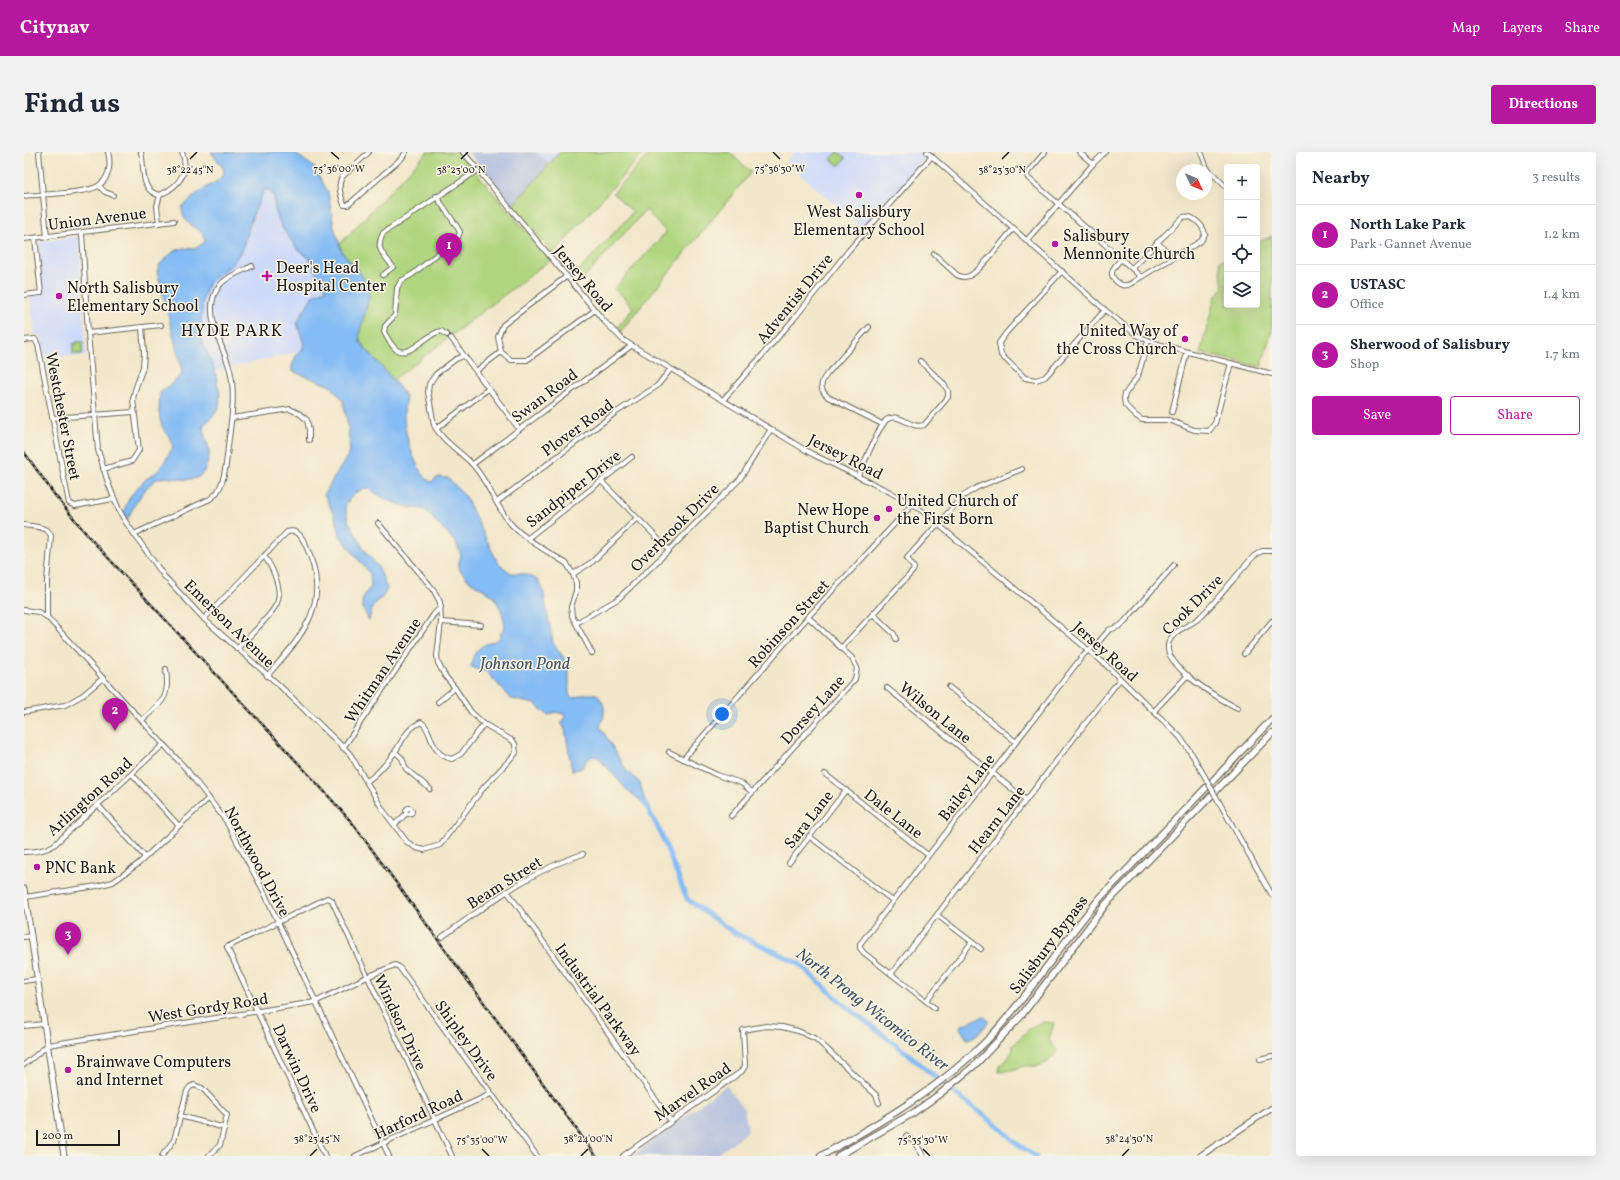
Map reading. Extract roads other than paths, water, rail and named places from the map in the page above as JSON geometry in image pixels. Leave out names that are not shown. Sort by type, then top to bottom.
[{"type":"highway","name":"Salisbury Bypass","points":[[821,1156],[893,1115],[918,1098],[968,1058],[1014,1010],[1080,922],[1100,898],[1272,719]]},
{"type":"highway","name":"Salisbury Bypass","points":[[838,1156],[898,1123],[924,1106],[975,1065],[1021,1016],[1106,904],[1272,733]]},
{"type":"main road","points":[[24,892],[64,1156]]},
{"type":"main road","points":[[1200,1156],[1272,1108]]},
{"type":"street","points":[[39,152],[47,237]]},
{"type":"street","points":[[24,196],[77,191],[92,189],[99,186],[108,175],[110,162],[108,152]]},
{"type":"street","points":[[141,152],[145,181],[149,189],[160,195]]},
{"type":"street","points":[[159,223],[157,206],[160,195],[175,185],[184,173],[186,166],[182,152]]},
{"type":"street","points":[[369,152],[353,166],[340,181],[340,193],[344,205],[346,206],[402,158],[406,152]]},
{"type":"street","name":"Jersey Road","points":[[462,152],[617,335],[631,346],[670,370],[812,454],[912,504],[1089,650],[1120,678],[1185,742],[1272,895]]},
{"type":"street","points":[[927,152],[1131,332],[1148,341],[1272,374]]},
{"type":"street","points":[[1044,152],[1026,175],[1141,277]]},
{"type":"street","points":[[1079,152],[1093,164]]},
{"type":"street","points":[[1027,240],[1105,152]]},
{"type":"street","points":[[1201,152],[1206,168],[1224,185]]},
{"type":"street","name":"Adventist Drive","points":[[723,400],[793,320],[845,255],[932,156]]},
{"type":"street","points":[[383,275],[393,266],[381,251],[379,242],[383,233],[436,196],[478,170]]},
{"type":"street","points":[[99,186],[105,192],[113,195]]},
{"type":"street","points":[[436,196],[460,232],[458,236],[413,274],[401,281],[397,288],[396,316],[385,326],[384,332],[395,348],[404,352],[411,350],[435,332],[441,331],[449,336],[476,371],[488,390],[519,429]]},
{"type":"street","points":[[1122,259],[1112,271],[1113,278],[1117,282],[1128,285],[1201,241],[1206,234],[1202,227],[1193,218],[1186,216],[1178,221],[1132,268]]},
{"type":"street","name":"Union Avenue","points":[[24,240],[174,221]]},
{"type":"street","points":[[934,254],[957,275],[961,277],[968,276],[979,268],[1014,228]]},
{"type":"street","name":"Emerson Avenue","points":[[82,233],[94,415],[98,450],[113,499],[125,521],[164,576],[204,618],[350,754],[383,810],[407,842],[416,848],[424,850],[440,845],[480,791],[516,753],[515,744],[513,741],[484,724]]},
{"type":"street","points":[[24,296],[41,293],[35,238]]},
{"type":"street","points":[[1157,242],[1173,258]]},
{"type":"street","points":[[134,534],[204,502],[214,496],[223,481],[232,418],[233,394],[230,370],[213,323],[212,302],[216,290],[226,279],[252,266]]},
{"type":"street","points":[[1062,271],[1006,333],[999,343],[1001,355],[1021,375],[1033,380],[1045,377],[1105,310]]},
{"type":"street","points":[[567,276],[503,325],[498,337],[501,352],[511,360],[527,360],[595,310]]},
{"type":"street","points":[[88,333],[161,325]]},
{"type":"street","points":[[103,469],[132,461],[138,453],[139,444],[134,412],[134,394],[143,367],[144,353],[142,327]]},
{"type":"street","points":[[869,327],[822,380],[821,388],[828,397],[882,424]]},
{"type":"street","name":"Westchester Street","points":[[24,340],[34,339],[38,345],[69,503],[75,506],[113,499]]},
{"type":"street","points":[[1148,341],[1138,376],[1125,394],[1124,398],[1125,405],[1142,420],[1169,420],[1194,430],[1209,431],[1215,423],[1231,363]]},
{"type":"street","name":"Swan Road","points":[[473,464],[631,346]]},
{"type":"street","points":[[476,371],[501,352]]},
{"type":"street","points":[[1172,412],[1187,352]]},
{"type":"street","points":[[464,356],[456,359],[436,374],[429,384],[428,392],[432,417],[436,429],[473,464],[510,523],[528,538],[567,564],[573,574],[576,588],[571,612],[592,653]]},
{"type":"street","points":[[858,476],[882,424],[888,418],[893,417],[915,426],[924,425],[948,397],[946,385],[920,361]]},
{"type":"street","name":"Plover Road","points":[[497,502],[615,413],[657,386],[670,370]]},
{"type":"street","points":[[436,429],[488,390]]},
{"type":"street","points":[[232,418],[290,410],[300,414],[307,420],[309,430],[308,440]]},
{"type":"street","points":[[52,418],[134,412]]},
{"type":"street","name":"Overbrook Drive","points":[[576,623],[618,599],[669,550],[740,479],[771,430]]},
{"type":"street","name":"Sandpiper Drive","points":[[528,538],[632,457]]},
{"type":"street","points":[[841,648],[914,571],[914,568],[907,558],[959,500],[978,486],[1022,470]]},
{"type":"street","points":[[601,481],[669,550]]},
{"type":"street","name":"Robinson Street","points":[[683,759],[808,617],[912,504]]},
{"type":"street","points":[[573,574],[592,562],[637,518]]},
{"type":"street","points":[[367,781],[377,774],[395,752],[404,734],[412,726],[421,722],[426,727],[428,736],[435,748],[443,755],[452,759],[461,754],[484,724],[471,712],[438,663],[437,656],[441,622],[440,602],[433,589],[378,522]]},
{"type":"street","points":[[24,525],[45,529],[50,532],[51,536],[47,581],[47,617]]},
{"type":"street","points":[[204,618],[287,532],[293,530],[297,532],[304,542],[313,568],[317,591],[310,619],[304,631],[267,676]]},
{"type":"street","name":"Cook Drive","points":[[1238,708],[1213,696],[1188,676],[1170,656],[1167,648],[1170,640],[1179,630],[1199,618],[1254,556],[1262,551],[1272,551]]},
{"type":"street","points":[[237,649],[269,615],[277,603],[278,593],[274,575],[264,556]]},
{"type":"street","name":"Bailey Lane","points":[[891,974],[861,950],[860,944],[863,939],[1070,672],[1109,630],[1120,626],[1126,621],[1174,565]]},
{"type":"street","name":"Whitman Avenue","points":[[343,748],[434,614],[441,607]]},
{"type":"street","name":"Northwood Drive","points":[[24,610],[38,612],[47,617],[164,744],[226,821],[262,888],[389,1156]]},
{"type":"street","points":[[873,614],[894,634],[896,639]]},
{"type":"street","name":"Dorsey Lane","points":[[731,816],[853,682],[857,672],[856,665],[852,658],[808,617]]},
{"type":"street","points":[[1244,654],[1272,621]]},
{"type":"street","points":[[441,622],[481,625]]},
{"type":"street","points":[[142,720],[165,698],[168,685],[166,669]]},
{"type":"street","points":[[1154,711],[1188,676]]},
{"type":"street","points":[[24,712],[65,705],[83,695],[103,678]]},
{"type":"street","name":"Hearn Lane","points":[[891,974],[1120,678]]},
{"type":"street","points":[[949,687],[1016,742]]},
{"type":"street","points":[[438,702],[455,688]]},
{"type":"street","name":"Wilson Lane","points":[[886,688],[1026,800]]},
{"type":"street","name":"Arlington Road","points":[[24,852],[34,852],[47,849],[54,845],[164,744]]},
{"type":"street","points":[[395,752],[402,758],[406,769],[430,789]]},
{"type":"street","points":[[668,752],[717,775],[741,783],[752,792]]},
{"type":"street","points":[[132,774],[179,826]]},
{"type":"street","points":[[826,774],[846,790]]},
{"type":"street","name":"Dale Lane","points":[[846,790],[928,855]]},
{"type":"street","name":"Sara Lane","points":[[789,863],[846,790]]},
{"type":"street","points":[[24,892],[106,884],[120,878],[209,798]]},
{"type":"street","points":[[98,805],[145,857]]},
{"type":"street","points":[[395,824],[406,814]]},
{"type":"street","points":[[809,836],[893,901]]},
{"type":"street","name":"Beam Street","points":[[442,937],[507,891],[567,859],[583,854]]},
{"type":"street","name":"Industrial Parkway","points":[[507,891],[671,1121]]},
{"type":"street","name":"Windsor Drive","points":[[277,921],[327,898],[332,900],[452,1156]]},
{"type":"street","points":[[937,915],[981,949]]},
{"type":"street","name":"Darwin Drive","points":[[277,921],[227,947],[325,1156]]},
{"type":"street","points":[[24,937],[31,936]]},
{"type":"street","points":[[926,1001],[972,942]]},
{"type":"street","name":"Shipley Drive","points":[[367,977],[391,966],[395,965],[399,967],[537,1156]]},
{"type":"street","points":[[891,974],[935,1008]]},
{"type":"street","name":"West Gordy Road","points":[[48,1045],[315,1002],[367,977]]},
{"type":"street","points":[[24,981],[37,979]]},
{"type":"street","points":[[24,1026],[44,1024]]},
{"type":"street","name":"Marvel Road","points":[[623,1156],[742,1071],[746,1066],[743,1030],[766,1026],[798,1031],[816,1039],[876,1095],[879,1103]]},
{"type":"street","points":[[24,1065],[48,1045]]},
{"type":"street","points":[[1260,1059],[1272,1056]]},
{"type":"street","points":[[162,1156],[172,1144],[188,1089],[192,1085],[198,1085],[226,1112],[228,1116],[220,1145],[209,1156]]},
{"type":"street","name":"Harford Road","points":[[355,1156],[491,1094]]},
{"type":"street","points":[[180,1116],[225,1128]]},
{"type":"street","points":[[906,1136],[916,1143],[923,1156]]},
{"type":"water","name":"Johnson Pond","points":[[211,152],[293,152],[314,167],[328,192],[334,227],[342,252],[359,271],[368,286],[369,298],[359,335],[360,342],[406,397],[404,416],[406,432],[420,471],[431,482],[438,477],[448,478],[465,496],[498,563],[511,573],[525,574],[538,580],[543,590],[553,643],[564,658],[569,671],[569,695],[573,698],[586,694],[597,694],[604,709],[600,726],[626,770],[640,783],[646,805],[626,789],[598,757],[593,756],[586,761],[582,768],[572,771],[565,729],[561,723],[565,717],[564,714],[555,712],[549,715],[535,704],[511,699],[487,672],[471,667],[476,652],[483,646],[498,640],[505,625],[502,612],[494,596],[468,580],[459,569],[461,555],[456,543],[424,509],[395,503],[381,497],[369,488],[361,490],[355,494],[345,506],[348,520],[366,552],[379,568],[387,589],[382,598],[378,600],[372,608],[369,621],[364,611],[362,600],[371,587],[370,574],[340,536],[336,519],[324,494],[350,452],[348,426],[343,400],[331,386],[292,371],[292,366],[297,353],[302,351],[304,344],[297,323],[312,297],[327,289],[320,280],[310,259],[298,250],[281,226],[275,210],[274,197],[269,190],[264,190],[253,215],[242,249],[234,262],[209,282],[203,298],[200,337],[215,371],[220,395],[219,407],[203,426],[209,451],[207,464],[203,473],[197,478],[160,478],[154,481],[138,499],[127,521],[125,510],[129,498],[146,479],[159,470],[173,447],[161,425],[159,406],[160,393],[182,375],[157,271],[160,264],[174,251],[183,248],[195,249],[205,242],[204,236],[201,232],[186,220],[182,207],[199,192],[220,179],[224,172],[223,168]]},
{"type":"water","points":[[984,1016],[989,1021],[977,1035],[967,1039],[960,1028],[962,1025]]},
{"type":"waterway","name":"North Prong Wicomico River","points":[[642,800],[661,834],[687,899],[733,932],[798,963],[848,1008],[998,1126],[1016,1143],[1036,1156]]},
{"type":"railway","points":[[24,452],[54,494],[88,536],[354,825],[596,1156]]},
{"type":"place","name":"West Salisbury Elementary School","points":[[859,195]]},
{"type":"place","name":"Salisbury Mennonite Church","points":[[1055,244]]},
{"type":"place","name":"North Lake Park","points":[[449,266]]},
{"type":"place","name":"Deer's Head Hospital Center","points":[[267,276]]},
{"type":"place","name":"North Salisbury Elementary School","points":[[59,296]]},
{"type":"place","name":"United Way of the Cross Church","points":[[1185,339]]},
{"type":"place","name":"United Church of the First Born","points":[[889,509]]},
{"type":"place","name":"New Hope Baptist Church","points":[[877,518]]},
{"type":"place","name":"USTASC","points":[[115,731]]},
{"type":"place","name":"PNC Bank","points":[[37,867]]},
{"type":"place","name":"Sherwood of Salisbury","points":[[68,955]]},
{"type":"place","name":"Brainwave Computers and Internet","points":[[68,1070]]},
{"type":"district","name":"HYDE PARK","points":[[232,330]]}]
